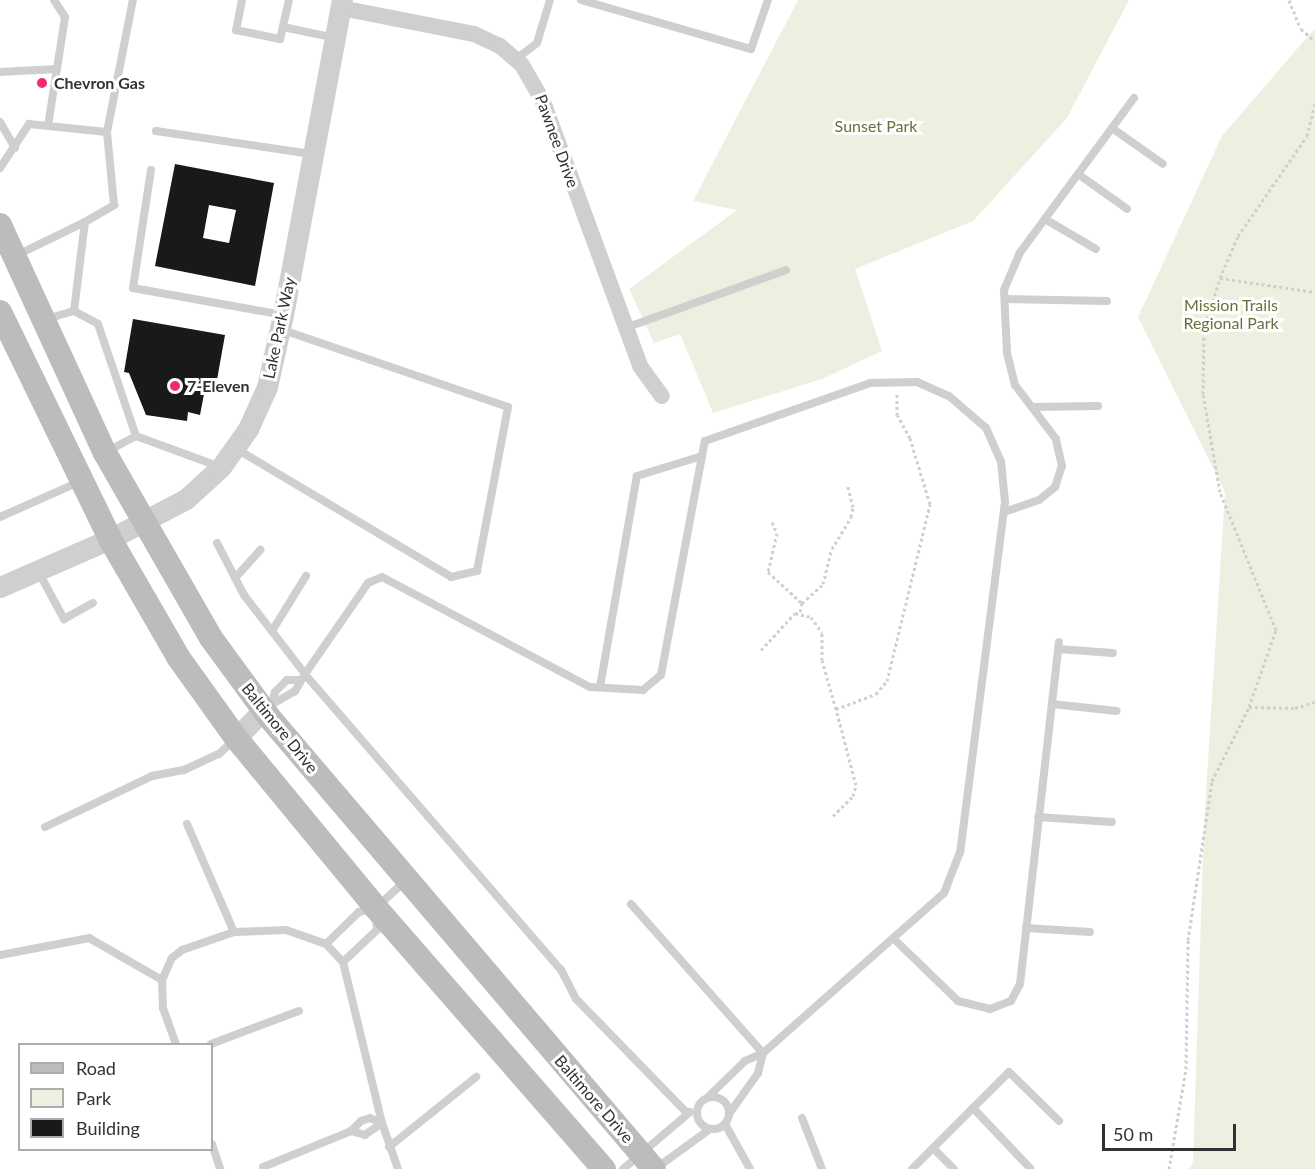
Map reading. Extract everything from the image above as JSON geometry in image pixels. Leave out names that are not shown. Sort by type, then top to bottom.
[{"type":"main road","name":"Baltimore Drive","points":[[0,225],[46,319],[105,453],[211,638],[268,706],[406,881],[643,1165]]},
{"type":"main road","points":[[0,312],[110,539],[178,657],[236,738],[376,908],[604,1169]]},
{"type":"street","name":"Pawnee Drive","points":[[342,4],[474,34],[500,46],[516,59],[540,93],[628,327],[640,366],[662,396]]},
{"type":"street","name":"Lake Park Way","points":[[0,587],[110,539],[186,499],[221,467],[236,448],[267,387],[342,4]]},
{"type":"street","points":[[236,738],[268,706]]},
{"type":"lane","points":[[48,126],[65,17],[54,0]]},
{"type":"lane","points":[[15,256],[85,222],[114,205],[107,132],[133,0]]},
{"type":"lane","points":[[242,0],[236,30],[280,39],[289,0]]},
{"type":"lane","points":[[516,59],[537,43],[550,0]]},
{"type":"lane","points":[[581,0],[751,49],[768,0]]},
{"type":"lane","points":[[283,27],[335,39]]},
{"type":"lane","points":[[0,72],[57,69]]},
{"type":"lane","points":[[1004,512],[1039,500],[1055,487],[1062,466],[1056,439],[1015,385],[1007,353],[1005,290],[1019,254],[1134,98]]},
{"type":"lane","points":[[0,122],[15,148]]},
{"type":"lane","points":[[0,168],[29,124],[107,132]]},
{"type":"lane","points":[[1112,128],[1163,164]]},
{"type":"lane","points":[[156,131],[312,154]]},
{"type":"lane","points":[[151,170],[133,288],[281,322],[508,407],[477,571],[451,577],[236,448]]},
{"type":"lane","points":[[1078,174],[1127,209]]},
{"type":"lane","points":[[1045,219],[1096,249]]},
{"type":"lane","points":[[74,311],[85,222]]},
{"type":"lane","points":[[628,327],[786,270]]},
{"type":"lane","points":[[1005,299],[1107,301]]},
{"type":"lane","points":[[46,319],[74,311],[98,324],[136,436]]},
{"type":"lane","points":[[268,706],[295,691],[302,677],[368,584],[382,577],[590,687],[643,690],[661,675],[705,441],[871,383],[918,382],[949,396],[986,428],[1001,461],[1004,512],[960,852],[944,893],[763,1053],[744,1060],[708,1097],[687,1113],[643,1165]]},
{"type":"lane","points":[[1033,406],[1098,406]]},
{"type":"lane","points":[[105,453],[136,436],[221,467]]},
{"type":"lane","points":[[600,687],[637,476],[702,456]]},
{"type":"lane","points":[[0,517],[82,481]]},
{"type":"lane","points":[[217,543],[236,578],[302,677],[561,970],[576,999],[687,1113]]},
{"type":"lane","points":[[236,578],[260,550]]},
{"type":"lane","points":[[38,570],[64,620],[93,603]]},
{"type":"lane","points":[[272,630],[306,576]]},
{"type":"lane","points":[[894,939],[958,1001],[990,1009],[1011,1001],[1020,984],[1059,645],[1113,653]]},
{"type":"lane","points":[[1052,704],[1116,711]]},
{"type":"lane","points":[[45,827],[152,776],[184,770],[219,754],[236,738]]},
{"type":"lane","points":[[1038,817],[1112,822]]},
{"type":"lane","points":[[187,824],[234,932]]},
{"type":"lane","points":[[326,944],[359,912],[376,908],[406,881]]},
{"type":"lane","points":[[631,904],[763,1053]]},
{"type":"lane","points":[[343,962],[377,930],[376,908]]},
{"type":"lane","points":[[1026,928],[1090,933]]},
{"type":"lane","points":[[176,1043],[163,1008],[162,980],[172,958],[182,950],[234,932],[286,930],[326,944],[343,962],[382,1123],[398,1169]]},
{"type":"lane","points":[[0,955],[88,938],[162,980]]},
{"type":"lane","points":[[213,1044],[298,1011]]},
{"type":"lane","points":[[643,1165],[710,1129],[725,1124],[729,1114],[758,1073],[763,1053]]},
{"type":"lane","points":[[912,1169],[1009,1071],[1059,1121]]},
{"type":"lane","points":[[389,1147],[476,1077]]},
{"type":"lane","points":[[708,1097],[723,1100],[729,1114]]},
{"type":"lane","points":[[699,1103],[698,1119],[710,1129]]},
{"type":"lane","points":[[973,1108],[1030,1168]]},
{"type":"lane","points":[[263,1167],[351,1131],[355,1124],[370,1118],[382,1123]]},
{"type":"lane","points":[[802,1118],[822,1169]]},
{"type":"lane","points":[[351,1131],[365,1135],[382,1123]]},
{"type":"lane","points":[[725,1124],[750,1169]]},
{"type":"lane","points":[[213,1147],[220,1169]]},
{"type":"lane","points":[[933,1148],[954,1169]]},
{"type":"path","points":[[1289,0],[1301,29],[1315,41]]},
{"type":"path","points":[[1170,1169],[1186,1069],[1188,940],[1200,845],[1212,781],[1249,707],[1276,630],[1220,492],[1203,394],[1204,330],[1220,278],[1238,236],[1306,136],[1315,104]]},
{"type":"path","points":[[1220,278],[1315,292]]},
{"type":"path","points":[[836,709],[876,694],[888,681],[930,504],[910,438],[897,415],[897,383]]},
{"type":"path","points":[[761,650],[784,623],[800,613],[802,603],[823,584],[832,549],[851,518],[853,507],[848,487]]},
{"type":"path","points":[[772,522],[777,533],[768,572],[802,603]]},
{"type":"path","points":[[800,613],[820,626],[822,660],[856,785],[853,796],[833,816]]},
{"type":"path","points":[[1249,707],[1295,708],[1315,702]]},
{"type":"green space","name":"Sunset Park","points":[[798,0],[1129,0],[1067,118],[973,221],[855,269],[882,351],[822,379],[713,413],[680,334],[654,343],[629,289],[737,210],[693,201]]},
{"type":"green space","name":"Mission Trails Regional Park","points":[[1315,28],[1315,1169],[1189,1169],[1193,1162],[1204,824],[1225,492],[1138,317],[1222,136]]},
{"type":"building","points":[[175,164],[274,183],[255,286],[155,266]],"holes":[[[209,205],[236,210],[229,243],[203,238]]]},
{"type":"building","points":[[133,319],[225,335],[215,391],[205,389],[200,415],[188,412],[187,421],[146,415],[129,373],[124,372]]},
{"type":"place","name":"Chevron Gas","points":[[42,83]]},
{"type":"place","name":"7-Eleven","points":[[175,386]]}]
